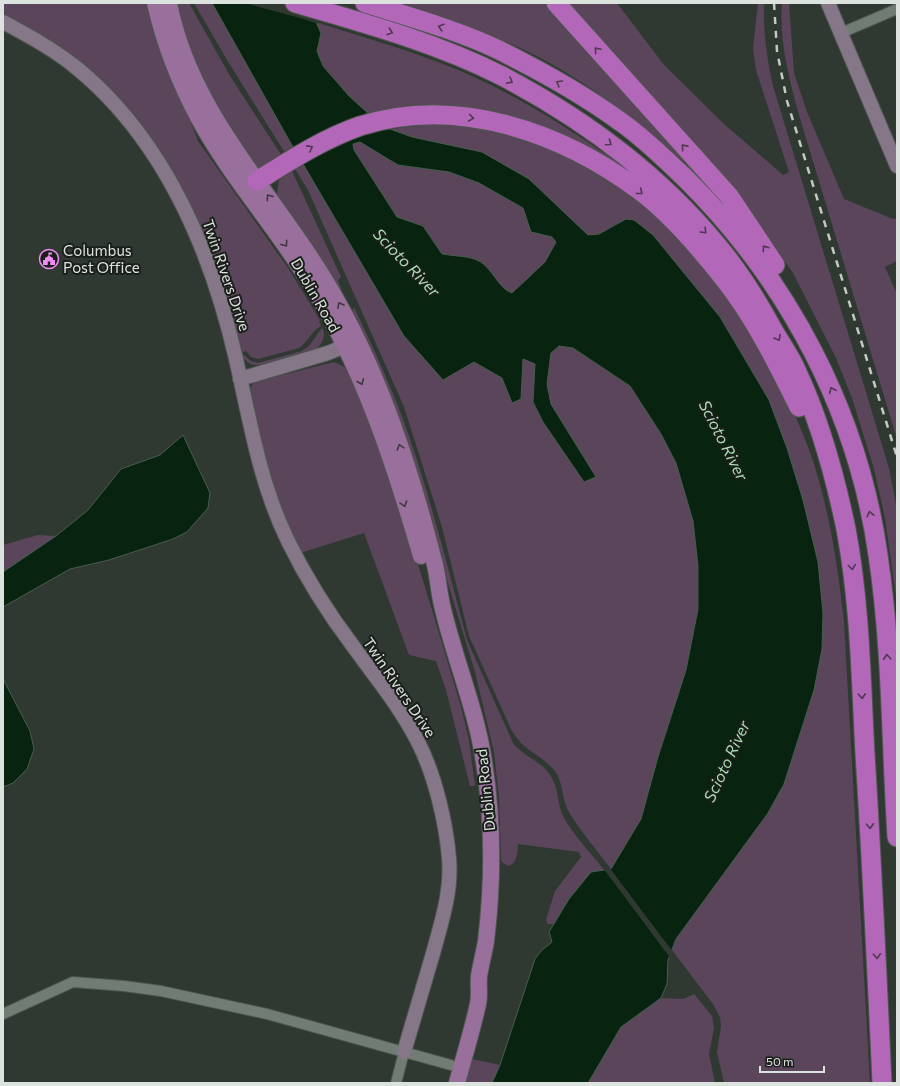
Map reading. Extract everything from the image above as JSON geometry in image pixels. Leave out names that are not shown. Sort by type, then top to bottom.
[{"type":"highway","points":[[295,3],[353,20],[440,49],[505,78],[577,121],[615,147],[660,186],[717,244],[758,302],[796,370],[816,420],[832,474],[845,528],[852,567],[860,654],[882,1079]]},
{"type":"highway","points":[[366,3],[450,30],[497,49],[552,79],[623,123],[667,161],[734,230],[774,285],[824,371]]},
{"type":"highway","points":[[556,3],[729,196],[792,292],[805,317],[855,452],[878,554],[886,628],[897,837]]},
{"type":"highway","points":[[257,181],[319,143],[362,126],[395,118],[433,115],[461,116],[497,122],[541,136],[581,153],[640,191],[681,230],[725,280],[746,310],[774,357],[801,410],[845,528]]},
{"type":"main road","points":[[828,3],[897,166]]},
{"type":"main road","name":"Dublin Road","points":[[160,4],[201,96],[257,181],[303,245],[335,297],[351,343]]},
{"type":"main road","name":"Dublin Road","points":[[160,4],[168,50],[199,120],[292,253],[316,292],[351,343],[391,419],[435,567],[443,606],[468,690],[482,754],[490,827],[490,900],[486,942],[479,978],[479,1001],[457,1083]]},
{"type":"main road","name":"Twin Rivers Drive","points":[[3,22],[51,49],[76,68],[122,112],[155,156],[179,196],[207,259],[222,306],[263,476],[274,509],[287,539],[322,601],[407,722],[428,764],[449,856],[449,891],[404,1052]]},
{"type":"main road","points":[[240,379],[328,353],[351,343]]},
{"type":"main road","name":"Dublin Road","points":[[446,1083],[469,998],[479,978]]},
{"type":"street","points":[[841,32],[897,9]]},
{"type":"street","points":[[3,1014],[73,982],[124,986],[161,991],[267,1014],[451,1065]]},
{"type":"street","points":[[396,1083],[404,1052]]},
{"type":"shaded area","points":[[3,3],[147,3],[150,15],[198,141],[288,268],[320,320],[321,326],[302,346],[258,359],[251,357],[246,351],[240,353],[214,266],[130,113],[3,16]]},
{"type":"shaded area","points":[[176,3],[189,3],[230,76],[282,156],[261,169],[256,167],[216,108],[190,53]]},
{"type":"shaded area","points":[[194,3],[212,3],[289,140],[339,224],[443,380],[474,362],[502,378],[512,402],[521,399],[523,359],[535,364],[533,402],[543,422],[584,481],[596,477],[551,404],[547,384],[551,353],[559,346],[573,348],[630,386],[661,434],[676,463],[693,521],[698,566],[698,609],[686,670],[658,757],[641,819],[611,869],[584,834],[566,807],[560,781],[555,771],[526,748],[511,729],[469,636],[442,527],[404,407],[308,190],[227,60]]},
{"type":"shaded area","points":[[401,3],[547,3],[693,170],[629,116],[583,83],[559,68],[496,37]]},
{"type":"shaded area","points":[[567,3],[617,3],[664,65],[724,124],[783,175],[789,172],[756,70],[753,49],[758,3],[764,3],[766,45],[773,86],[889,468],[897,510],[897,604],[885,518],[874,469],[852,398],[836,358],[793,273],[744,202]]},
{"type":"shaded area","points":[[782,3],[789,3],[794,73],[807,112],[844,199],[893,219],[897,218],[897,261],[885,267],[897,294],[897,439],[795,101],[783,45],[781,17]]},
{"type":"shaded area","points":[[316,22],[427,58],[483,81],[542,113],[617,162],[615,165],[554,133],[370,115],[349,96],[323,66],[317,51],[321,33]]},
{"type":"shaded area","points":[[441,123],[490,129],[538,143],[561,152],[606,176],[636,198],[673,233],[716,284],[749,331],[779,381],[791,407],[803,434],[819,481],[833,541],[842,601],[870,1083],[724,1083],[717,1052],[721,1026],[720,1017],[713,1004],[672,950],[676,939],[768,813],[769,400],[720,317],[653,235],[634,220],[616,224],[599,234],[588,235],[565,215],[412,137],[390,129]]},
{"type":"shaded area","points":[[360,142],[398,165],[449,172],[479,183],[523,208],[531,232],[552,237],[556,242],[545,262],[512,293],[507,291],[484,264],[479,261],[466,257],[442,254],[423,226],[397,217],[354,150],[353,144]]},
{"type":"shaded area","points":[[292,171],[341,277],[338,280],[348,308],[302,231],[277,194],[279,180]]},
{"type":"shaded area","points":[[354,307],[390,387],[409,436],[433,512],[467,640],[513,743],[522,752],[542,766],[550,775],[555,785],[563,816],[577,837],[604,870],[591,872],[569,899],[554,924],[548,924],[546,920],[555,891],[581,857],[579,852],[518,844],[516,857],[512,864],[509,866],[501,860],[499,797],[494,752],[475,672],[411,462],[352,312]]},
{"type":"shaded area","points":[[322,328],[324,337],[322,343],[315,350],[310,352],[260,365],[251,364],[242,357],[244,355],[251,361],[258,363],[302,351],[309,346]]},
{"type":"shaded area","points":[[334,362],[347,368],[395,493],[461,707],[469,740],[475,786],[470,786],[446,690],[436,661],[409,655],[364,533],[300,553],[282,514],[270,479],[249,390],[254,382]]},
{"type":"shaded area","points":[[38,535],[56,536],[3,572],[3,545]]},
{"type":"shaded area","points":[[694,994],[712,1016],[714,1028],[709,1054],[715,1083],[588,1083],[621,1027],[661,998],[683,999]]},
{"type":"shaded area","points":[[472,1059],[500,1065],[492,1083],[466,1083]]},
{"type":"water","name":"Scioto River","points":[[212,3],[307,3],[321,33],[317,51],[323,66],[349,96],[370,115],[390,129],[412,137],[482,152],[529,179],[588,235],[599,234],[626,219],[634,220],[653,235],[720,317],[769,400],[787,448],[803,500],[818,562],[823,613],[822,649],[814,690],[784,784],[768,813],[676,939],[668,960],[667,984],[661,998],[621,1027],[588,1083],[492,1083],[500,1065],[535,959],[541,951],[552,942],[549,932],[569,899],[591,872],[611,869],[641,819],[658,757],[686,670],[698,609],[698,566],[693,521],[676,463],[661,434],[630,386],[573,348],[559,346],[551,353],[547,384],[551,404],[596,477],[584,482],[543,422],[533,402],[535,364],[523,359],[521,399],[512,403],[502,378],[474,362],[443,380],[404,336],[289,140]],"holes":[[[360,142],[398,165],[449,172],[479,183],[523,208],[531,232],[552,237],[556,242],[545,262],[512,293],[507,291],[484,264],[479,261],[466,257],[442,254],[423,226],[397,217],[354,150],[353,144]]]},
{"type":"water","points":[[183,435],[210,493],[208,508],[187,532],[173,539],[109,560],[70,569],[3,607],[3,572],[56,536],[88,510],[121,469],[160,455]]},
{"type":"water","points":[[3,679],[30,731],[34,749],[27,769],[13,783],[3,787]]},
{"type":"pier","points":[[245,3],[309,3],[319,24],[300,18]]},
{"type":"pier","points":[[609,867],[673,952],[671,959],[603,868]]},
{"type":"railway","points":[[774,3],[777,51],[787,101],[897,457]]},
{"type":"place","name":"Columbus Post Office","points":[[49,259]]}]
